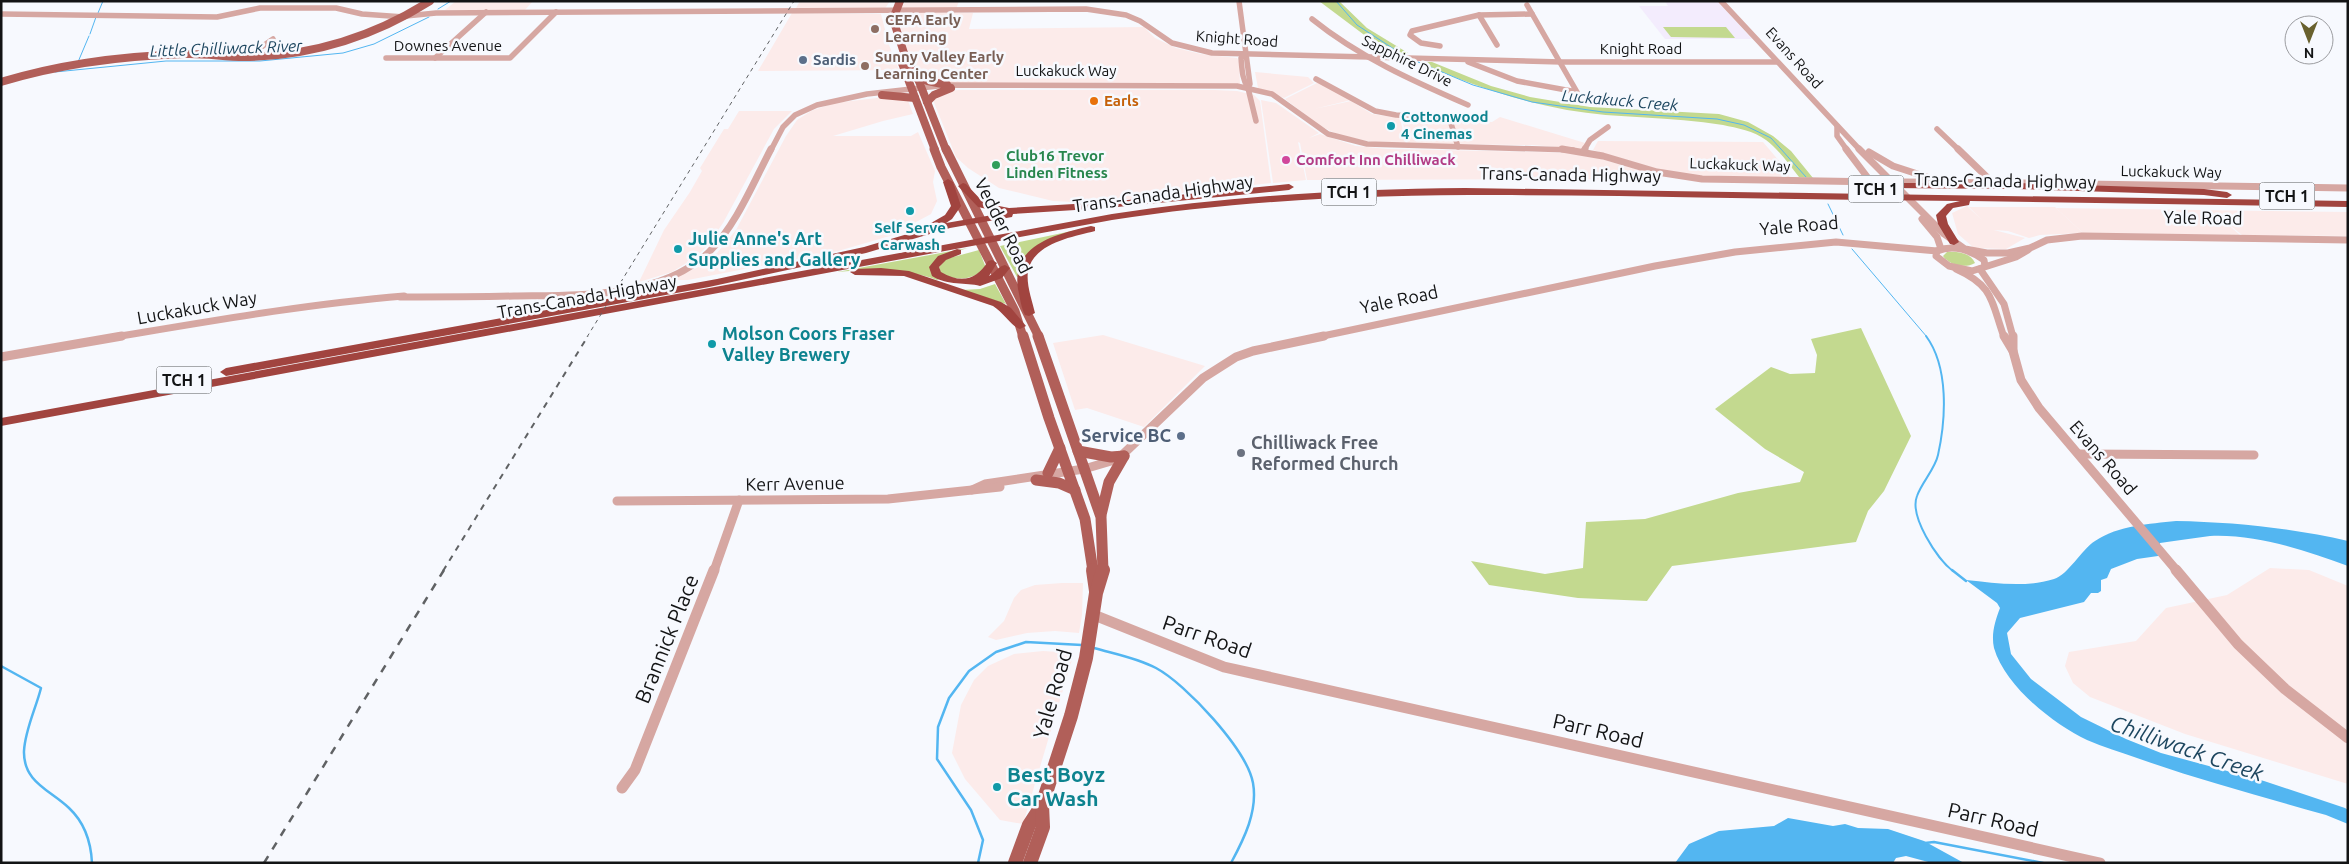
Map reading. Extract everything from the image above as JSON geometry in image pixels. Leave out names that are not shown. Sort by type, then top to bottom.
[{"type":"highway","points":[[908,237],[944,220],[953,213],[956,203],[948,182]]},
{"type":"highway","points":[[1892,182],[2204,192],[2227,195]]},
{"type":"highway","points":[[963,186],[976,201],[995,209],[1009,211],[1053,209],[1279,187],[1381,184]]},
{"type":"highway","name":"Trans-Canada Highway","points":[[1,415],[367,345],[709,284],[1175,202],[1277,190],[1381,184],[1606,185],[2348,196]]},
{"type":"highway","name":"Trans-Canada Highway","points":[[1,422],[1140,213],[1250,199],[1360,192],[1465,191],[2348,204]]},
{"type":"highway","points":[[992,263],[988,272],[970,280],[943,279],[935,271],[935,264],[942,258],[964,250],[1140,217],[1258,202],[1360,192]]},
{"type":"highway","points":[[1954,242],[1943,224],[1941,215],[1946,209],[1962,204],[2168,202]]},
{"type":"highway","points":[[709,284],[840,256],[940,227],[1053,209]]},
{"type":"highway","points":[[1029,313],[1023,272],[1024,265],[1032,254],[1049,243],[1068,236],[1140,217]]},
{"type":"highway","points":[[621,309],[783,282],[867,271],[905,273],[997,304],[1007,310],[1020,326]]},
{"type":"highway","points":[[940,284],[972,286],[1002,272]]},
{"type":"main road","points":[[1,82],[53,68],[160,56],[193,54],[247,57],[298,52],[345,43],[372,34],[405,17],[430,1]]},
{"type":"main road","points":[[891,11],[894,1]]},
{"type":"main road","points":[[891,11],[900,1]]},
{"type":"main road","name":"Vedder Road","points":[[891,11],[904,53],[918,79],[950,160],[963,186],[975,221]]},
{"type":"main road","name":"Vedder Road","points":[[891,11],[887,25],[932,146],[948,182],[975,221],[1002,272],[1029,313],[1084,469]]},
{"type":"main road","points":[[918,79],[949,87]]},
{"type":"main road","points":[[927,102],[934,95],[949,87]]},
{"type":"main road","points":[[897,90],[912,90]]},
{"type":"main road","points":[[882,95],[912,90]]},
{"type":"main road","name":"Vedder Road","points":[[990,250],[992,263],[1002,272],[1068,471]]},
{"type":"main road","points":[[1048,472],[1060,448]]},
{"type":"main road","points":[[1078,451],[1111,457],[1124,456]]},
{"type":"main road","points":[[1101,517],[1109,482],[1124,456]]},
{"type":"main road","name":"Yale Road","points":[[1015,863],[1029,824],[1042,805],[1071,716],[1091,638],[1096,593],[1103,571],[1101,517],[1084,469]]},
{"type":"main road","name":"Yale Road","points":[[1068,471],[1085,519],[1091,571],[1096,593]]},
{"type":"main road","points":[[1036,480],[1059,483],[1075,490]]},
{"type":"main road","name":"Yale Road","points":[[1030,863],[1043,827],[1042,805]]},
{"type":"street","points":[[825,12],[831,1]]},
{"type":"street","points":[[997,10],[999,1]]},
{"type":"street","points":[[1239,1],[1250,84],[1249,89],[1256,121]]},
{"type":"street","name":"Evans Road","points":[[1721,1],[1776,62],[1915,208],[1936,237],[1939,250],[1936,256],[1941,262]]},
{"type":"street","points":[[1461,59],[1517,82],[1577,92],[1527,5]]},
{"type":"street","name":"Knight Road","points":[[1,14],[217,17],[260,8],[336,8],[362,14],[405,17],[436,13],[486,12],[1110,11],[1131,16],[1144,23],[1161,37],[1183,47],[1212,53],[1561,62],[1776,62]]},
{"type":"street","name":"Knight Road","points":[[419,9],[436,13]]},
{"type":"street","points":[[435,58],[486,12]]},
{"type":"street","name":"Downes Avenue","points":[[386,58],[510,58],[556,12]]},
{"type":"street","points":[[1440,46],[1421,43],[1410,35],[1412,31],[1479,15],[1532,14]]},
{"type":"street","points":[[1479,15],[1497,45]]},
{"type":"street","name":"Sapphire Drive","points":[[1312,19],[1332,36],[1366,57],[1415,82],[1468,105]]},
{"type":"street","points":[[247,57],[273,39]]},
{"type":"street","points":[[1316,78],[1375,111],[1396,115],[1446,118],[1450,120],[1458,147]]},
{"type":"street","name":"Luckakuck Way","points":[[912,90],[949,87],[1249,89],[1272,94],[1322,130],[1354,142],[1382,146],[1547,148],[1584,151],[1657,172],[1692,178],[2348,188]]},
{"type":"street","name":"Luckakuck Way","points":[[1249,89],[1283,103]]},
{"type":"street","name":"Luckakuck Way","points":[[1,357],[266,311],[341,301],[400,297],[603,293],[638,287],[674,275],[697,262],[710,251],[726,233],[778,135],[795,115],[817,104],[897,90]]},
{"type":"street","name":"Luckakuck Way","points":[[845,98],[882,95]]},
{"type":"street","points":[[1251,102],[1260,98],[1272,98]]},
{"type":"street","points":[[1837,126],[1837,136],[1871,182]]},
{"type":"street","points":[[1584,151],[1590,140],[1608,127]]},
{"type":"street","points":[[1937,129],[1992,183]]},
{"type":"street","name":"Evans Road","points":[[1845,135],[1845,138],[1892,182]]},
{"type":"street","points":[[1858,146],[1882,161],[1916,174],[1947,182]]},
{"type":"street","points":[[1916,174],[1921,182]]},
{"type":"street","name":"Evans Road","points":[[1915,208],[1954,242],[1980,257],[1985,263],[1983,268],[1984,278],[2002,299],[2015,338],[2013,351]]},
{"type":"street","name":"Yale Road","points":[[1886,246],[1941,262],[1956,269],[1970,271],[2016,258],[2030,248],[2047,240],[2080,236],[2348,240]]},
{"type":"street","name":"Yale Road","points":[[1084,469],[1109,463],[1124,456],[1163,414],[1203,378],[1236,357],[1253,351],[1656,266],[1735,252],[1836,242],[1939,250],[1952,248],[1999,254],[2030,248]]},
{"type":"street","name":"Evans Road","points":[[1956,269],[1974,277],[1988,291],[2004,337],[2013,351],[2028,394],[2133,517],[2218,621],[2260,667],[2348,738]]},
{"type":"street","points":[[2080,454],[2254,455]]},
{"type":"street","points":[[1068,471],[1084,469]]},
{"type":"street","name":"Kerr Avenue","points":[[972,490],[985,484],[1048,472],[1068,471]]},
{"type":"street","name":"Kerr Avenue","points":[[617,501],[888,499],[988,490],[1068,471]]},
{"type":"street","name":"Brannick Place","points":[[622,788],[635,770],[713,573],[739,500]]},
{"type":"street","name":"Parr Road","points":[[1094,616],[1224,666],[2100,863]]},
{"type":"shaded area","points":[[456,1],[533,1],[525,10],[445,10]]},
{"type":"shaded area","points":[[800,1],[890,1],[884,10],[795,10]]},
{"type":"shaded area","points":[[906,1],[959,1],[956,9],[901,8]]},
{"type":"shaded area","points":[[1665,1],[1717,1],[1752,39],[1665,39],[1639,6],[1668,6]]},
{"type":"shaded area","points":[[792,13],[881,14],[889,45],[899,70],[758,71]]},
{"type":"shaded area","points":[[901,13],[973,13],[969,29],[1144,27],[1155,38],[1176,48],[1201,54],[1237,58],[1239,61],[1240,84],[950,83],[927,80],[919,71],[906,47],[897,15]]},
{"type":"shaded area","points":[[1255,72],[1308,77],[1314,83],[1284,98],[1258,88]]},
{"type":"shaded area","points":[[1319,82],[1351,100],[1314,109],[1351,101],[1372,114],[1400,118],[1406,144],[1377,143],[1339,135],[1320,126],[1285,99]]},
{"type":"shaded area","points":[[959,90],[1215,90],[1237,91],[1254,95],[1260,101],[1271,183],[1093,203],[1053,201],[999,188],[968,168],[956,157],[932,97],[943,92]]},
{"type":"shaded area","points":[[894,96],[907,98],[913,114],[833,136],[911,136],[918,132],[935,171],[933,182],[937,201],[931,214],[890,236],[838,251],[688,280],[671,280],[702,265],[717,253],[736,230],[786,136],[797,120],[811,111],[834,103]]},
{"type":"shaded area","points":[[1261,100],[1276,103],[1319,133],[1309,138],[1320,134],[1356,146],[1388,149],[1581,153],[1652,174],[1655,179],[1307,180],[1300,143],[1298,142],[1306,180],[1273,183]]},
{"type":"shaded area","points":[[739,111],[792,111],[774,129],[723,223],[708,245],[696,257],[672,272],[639,282],[664,230],[702,171],[700,168],[724,129],[728,129]]},
{"type":"shaded area","points":[[1500,117],[1585,143],[1581,149],[1532,145],[1408,144],[1402,119],[1492,122]]},
{"type":"shaded area","points":[[1598,141],[1763,142],[1785,168],[1790,178],[1698,177],[1671,173],[1593,150]]},
{"type":"shaded area","points":[[1967,206],[1983,221],[1969,207],[2055,207],[2083,233],[2040,235],[2029,238],[2008,231],[1994,230],[2025,238],[2006,249],[1974,248],[1958,234],[1952,213]]},
{"type":"shaded area","points":[[2056,208],[2348,212],[2348,236],[2242,235],[2222,219],[2240,235],[2083,233]]},
{"type":"shaded area","points":[[1103,335],[1205,366],[1144,427],[1087,408],[1075,410],[1053,343]]},
{"type":"shaded area","points":[[2270,568],[2309,570],[2348,586],[2348,784],[2185,734],[2090,697],[2073,683],[2065,666],[2069,652],[2136,641],[2166,608],[2227,595]]},
{"type":"shaded area","points":[[1083,583],[1082,615],[1079,633],[1055,631],[1027,633],[996,640],[988,637],[1004,621],[1014,598],[1021,590],[1035,585]]},
{"type":"shaded area","points":[[1043,651],[1074,653],[1023,824],[1000,820],[965,779],[952,753],[961,705],[974,680],[988,666],[1014,654]]},
{"type":"green space","points":[[1319,1],[1339,1],[1367,28],[1408,53],[1397,54],[1367,37]]},
{"type":"green space","points":[[1663,27],[1726,27],[1735,38],[1671,37]]},
{"type":"green space","points":[[1419,62],[1432,62],[1491,86],[1530,97],[1590,107],[1719,114],[1748,122],[1773,136],[1791,151],[1813,178],[1799,177],[1784,157],[1771,144],[1756,134],[1745,130],[1703,122],[1606,115],[1567,110],[1529,102],[1492,90]]},
{"type":"green space","points":[[1086,228],[1037,247],[1020,276],[1017,277],[1000,246]]},
{"type":"green space","points":[[968,248],[935,261],[939,279],[937,280],[900,271],[862,270],[837,272]]},
{"type":"green space","points":[[979,250],[986,268],[980,272],[970,277],[959,279],[941,273],[939,267],[946,259]]},
{"type":"green space","points":[[1947,252],[1963,253],[1975,263],[1967,266],[1953,264],[1943,256]]},
{"type":"green space","points":[[995,284],[1006,304],[961,290],[980,289]]},
{"type":"green space","points":[[1861,328],[1911,436],[1884,491],[1868,511],[1856,542],[1672,566],[1647,601],[1578,598],[1489,585],[1471,561],[1545,574],[1583,568],[1586,522],[1645,519],[1738,493],[1800,482],[1804,472],[1765,449],[1715,409],[1771,367],[1790,374],[1815,373],[1817,355],[1811,339]]},
{"type":"water","name":"Chilliwack Creek","points":[[2176,521],[2262,526],[2348,541],[2348,566],[2314,554],[2263,540],[2210,536],[2160,543],[2158,548],[2162,553],[2158,556],[2137,559],[2111,569],[2107,578],[2101,580],[2101,591],[2091,593],[2084,602],[2020,618],[2007,633],[2011,654],[2031,679],[2081,717],[2126,739],[2161,753],[2264,781],[2345,808],[2348,810],[2348,824],[2326,815],[2184,774],[2087,740],[2060,724],[2032,702],[2019,690],[2000,662],[1994,648],[1993,633],[2000,608],[1997,603],[1966,580],[2021,584],[2054,579],[2064,573],[2090,545],[2104,536],[2124,528]]},
{"type":"water","points":[[1788,818],[1833,826],[1845,824],[1858,828],[1888,829],[1924,841],[1964,863],[1932,863],[1906,856],[1896,858],[1893,863],[1675,863],[1689,844],[1719,831],[1774,826]]},
{"type":"waterway","name":"Chilliwack Creek","points":[[98,13],[103,1]]},
{"type":"waterway","name":"Little Chilliwack River","points":[[438,9],[451,1]]},
{"type":"waterway","name":"Luckakuck Creek","points":[[1336,1],[1357,25],[1403,55]]},
{"type":"waterway","name":"Chilliwack Creek","points":[[90,34],[96,17]]},
{"type":"waterway","name":"Little Chilliwack River","points":[[55,72],[166,61],[260,61],[343,53],[374,44],[429,17]]},
{"type":"waterway","name":"Chilliwack Creek","points":[[78,62],[89,36]]},
{"type":"waterway","name":"Luckakuck Creek","points":[[1418,62],[1473,85],[1532,102],[1603,112],[1717,119],[1744,125],[1771,138],[1806,177]]},
{"type":"waterway","name":"Luckakuck Creek","points":[[1828,204],[1843,235]]},
{"type":"waterway","name":"Luckakuck Creek","points":[[1852,249],[1927,337]]},
{"type":"waterway","name":"Luckakuck Creek","points":[[1926,336],[1939,363],[1944,394],[1944,410],[1938,455],[1917,496],[1917,514],[1932,547],[1952,570]]},
{"type":"waterway","name":"Luckakuck Creek","points":[[1952,570],[1966,581]]},
{"type":"waterway","name":"Chilliwack Creek","points":[[978,863],[983,840],[971,810],[937,759],[938,727],[949,698],[969,671],[996,652],[1026,642],[1082,645]]},
{"type":"waterway","name":"Chilliwack Creek","points":[[1094,648],[1126,656],[1156,668],[1169,676],[1214,719],[1240,753],[1253,783],[1254,804],[1245,835],[1231,863]]},
{"type":"waterway","name":"Chilliwack Creek","points":[[1,666],[41,688],[26,735],[25,762],[33,778],[69,808],[83,826],[90,848],[92,863]]},
{"type":"waterway","name":"Chilliwack Creek","points":[[1925,843],[1934,842],[2043,863]]},
{"type":"tunnel","points":[[1880,182],[1904,182]]},
{"type":"railway","points":[[587,337],[794,1]]},
{"type":"railway","points":[[443,571],[588,336]]},
{"type":"railway","points":[[264,863],[444,570]]},
{"type":"place","name":"CEFA Early Learning","points":[[875,29]]},
{"type":"place","name":"Sardis","points":[[803,60]]},
{"type":"place","name":"Sunny Valley Early Learning Center","points":[[865,66]]},
{"type":"place","name":"Earls","points":[[1094,101]]},
{"type":"place","name":"Cottonwood 4 Cinemas","points":[[1391,126]]},
{"type":"place","name":"Comfort Inn Chilliwack","points":[[1286,160]]},
{"type":"place","name":"Club16 Trevor Linden Fitness","points":[[996,165]]},
{"type":"place","name":"Self Serve Carwash","points":[[910,211]]},
{"type":"place","name":"Julie Anne's Art Supplies and Gallery","points":[[678,249]]},
{"type":"place","name":"Molson Coors Fraser Valley Brewery","points":[[712,344]]},
{"type":"place","name":"Service BC","points":[[1181,436]]},
{"type":"place","name":"Chilliwack Free Reformed Church","points":[[1241,453]]},
{"type":"place","name":"Best Boyz Car Wash","points":[[997,787]]}]
